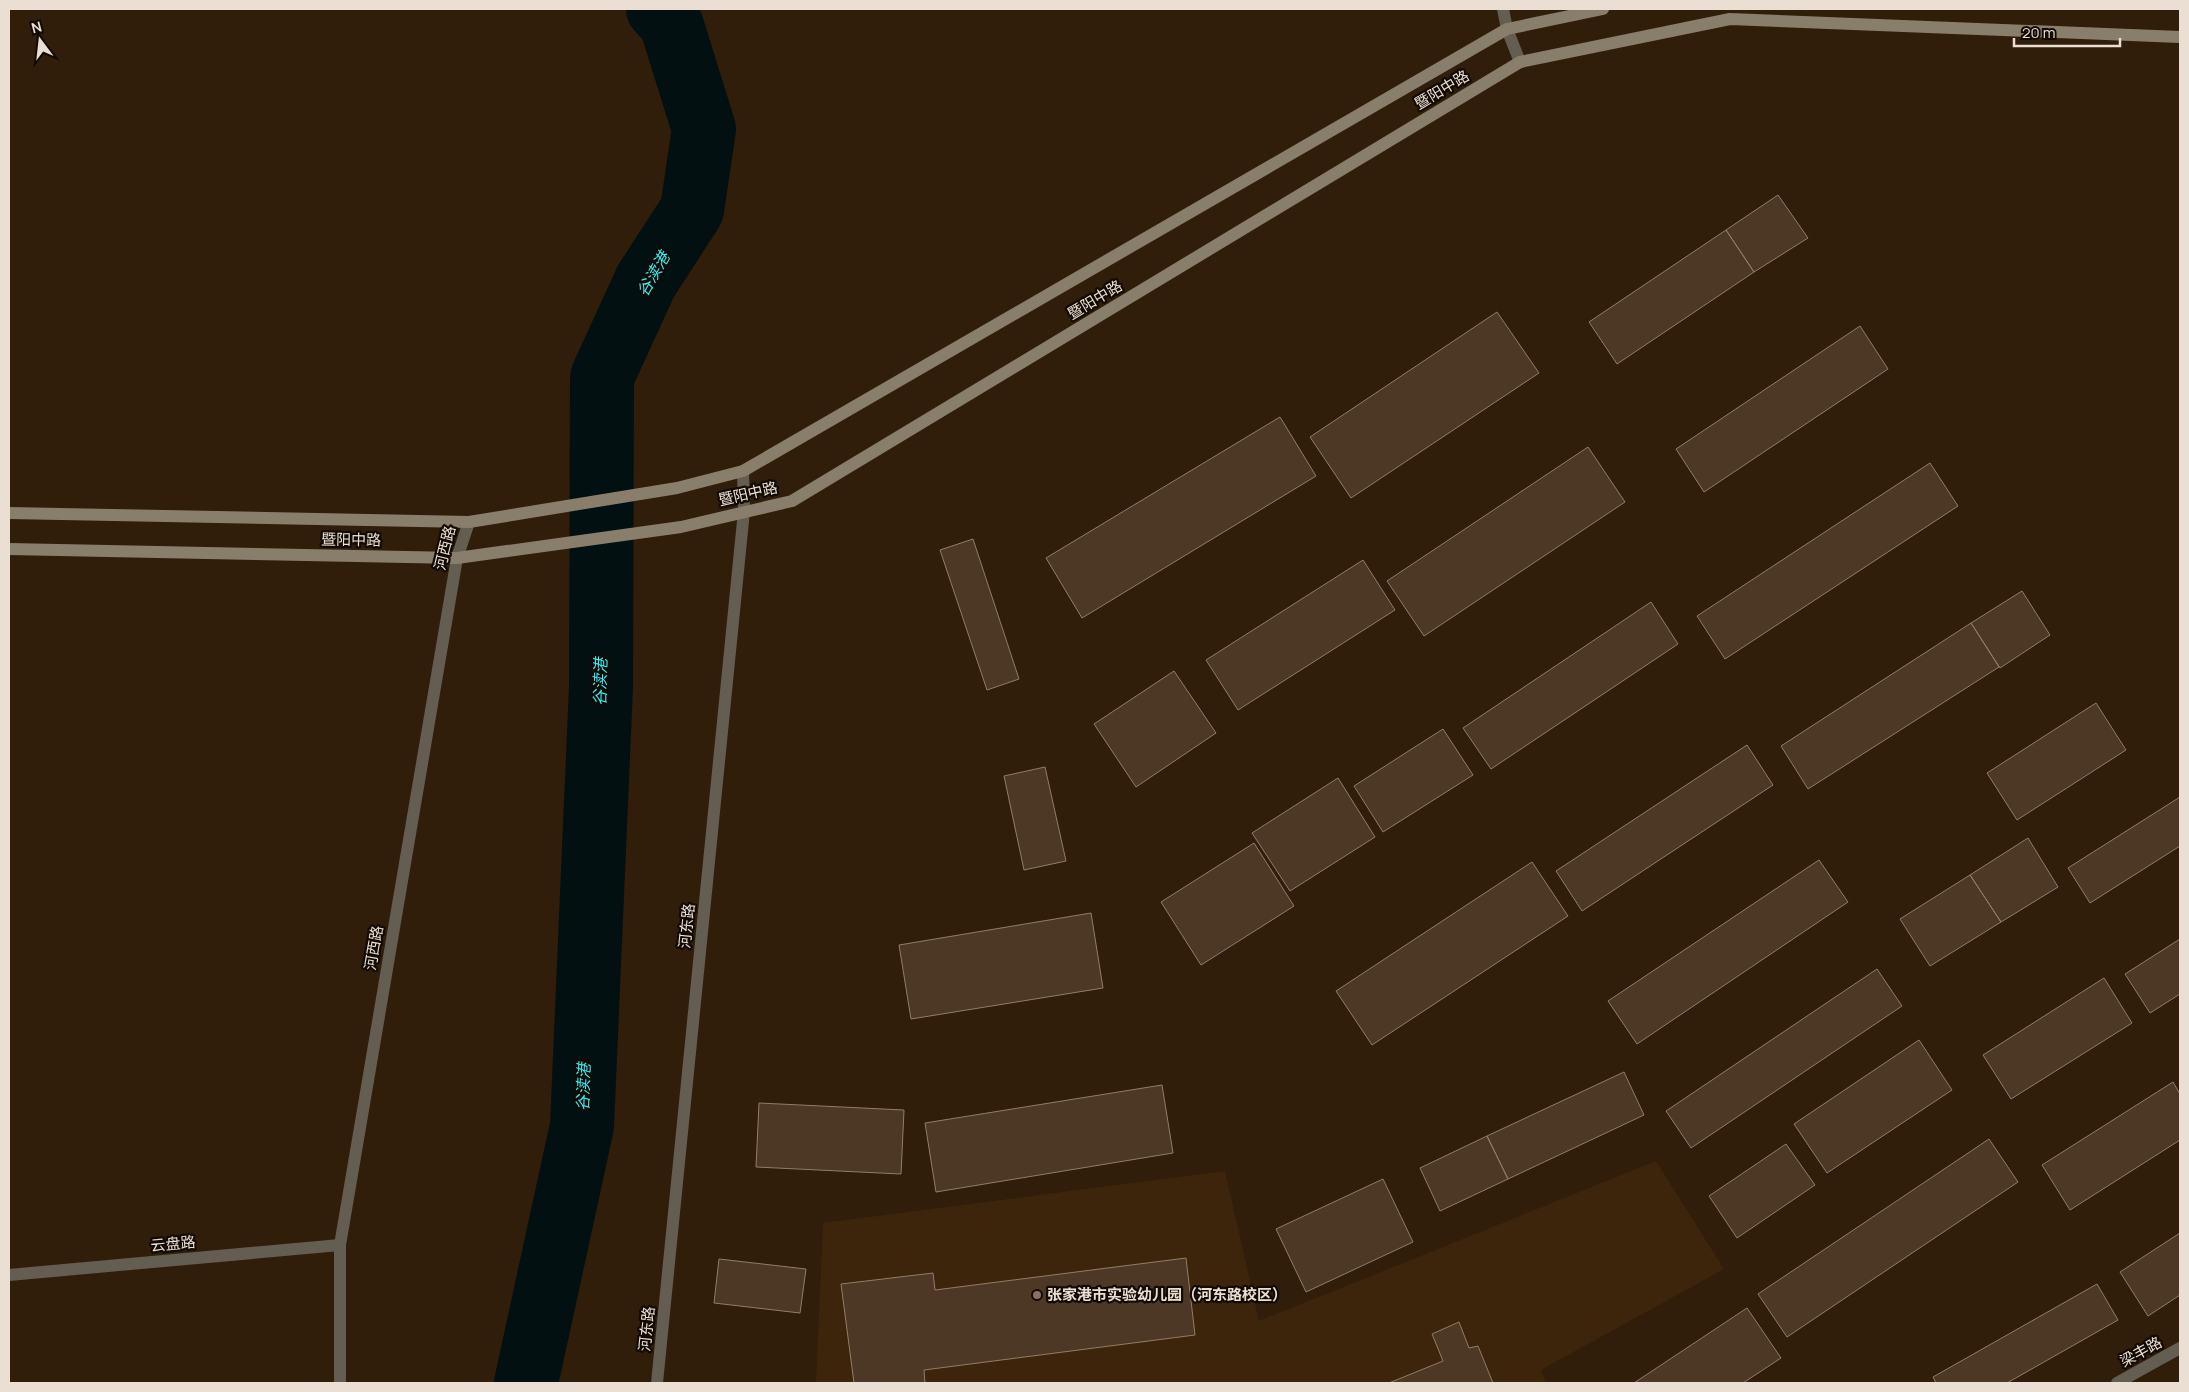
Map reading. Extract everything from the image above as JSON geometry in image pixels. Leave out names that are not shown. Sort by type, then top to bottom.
[{"type":"main road","name":"暨阳中路","points":[[9,513],[469,522],[677,488],[743,471],[1507,29],[1603,9]]},
{"type":"main road","name":"暨阳中路","points":[[9,549],[457,558],[681,527],[792,501],[1520,62],[1730,19],[2180,37]]},
{"type":"street","points":[[1503,9],[1507,29],[1520,62]]},
{"type":"street","name":"河东路","points":[[657,1383],[744,511],[743,471]]},
{"type":"street","name":"河西路","points":[[340,1383],[340,1245],[457,558],[469,522]]},
{"type":"street","name":"云盘路","points":[[9,1275],[340,1245]]},
{"type":"street","name":"梁丰路","points":[[2117,1383],[2180,1348]]},
{"type":"shaded area","name":"张家港市实验幼儿园（河东路校区）","points":[[1656,1161],[1724,1269],[1541,1370],[1546,1383],[816,1383],[823,1223],[1225,1171],[1259,1321]]},
{"type":"building","points":[[1778,195],[1808,238],[1754,272],[1726,230]]},
{"type":"building","points":[[1726,230],[1754,272],[1617,364],[1589,322]]},
{"type":"building","points":[[1497,312],[1539,373],[1351,498],[1310,437]]},
{"type":"building","points":[[1860,326],[1888,369],[1704,492],[1676,449]]},
{"type":"building","points":[[1280,417],[1316,476],[1082,618],[1046,558]]},
{"type":"building","points":[[1588,447],[1625,502],[1424,636],[1387,581]]},
{"type":"building","points":[[1930,463],[1958,506],[1725,659],[1697,616]]},
{"type":"building","points":[[973,539],[1019,679],[987,690],[940,550]]},
{"type":"building","points":[[1363,560],[1395,610],[1238,710],[1206,660]]},
{"type":"building","points":[[2022,591],[2050,635],[2000,668],[1971,623]]},
{"type":"building","points":[[1651,602],[1678,644],[1491,769],[1463,728]]},
{"type":"building","points":[[1971,623],[1999,667],[1808,789],[1781,746]]},
{"type":"building","points":[[1174,671],[1216,733],[1136,787],[1094,724]]},
{"type":"building","points":[[2096,703],[2126,750],[2017,820],[1987,773]]},
{"type":"building","points":[[1443,729],[1473,775],[1383,832],[1354,786]]},
{"type":"building","points":[[1747,745],[1773,785],[1582,911],[1556,871]]},
{"type":"building","points":[[1045,767],[1066,861],[1024,870],[1004,776]]},
{"type":"building","points":[[1338,778],[1375,837],[1290,891],[1252,833]]},
{"type":"building","points":[[2180,797],[2180,846],[2090,903],[2068,868]]},
{"type":"building","points":[[2028,838],[2058,887],[2001,922],[1970,875]]},
{"type":"building","points":[[1254,843],[1294,906],[1201,965],[1161,902]]},
{"type":"building","points":[[1819,860],[1848,902],[1637,1044],[1608,1001]]},
{"type":"building","points":[[1532,862],[1568,916],[1372,1045],[1336,991]]},
{"type":"building","points":[[1970,875],[2001,922],[1930,966],[1900,919]]},
{"type":"building","points":[[1091,913],[1103,988],[911,1019],[899,945]]},
{"type":"building","points":[[2180,939],[2180,994],[2150,1013],[2125,974]]},
{"type":"building","points":[[1877,969],[1902,1006],[1691,1148],[1666,1111]]},
{"type":"building","points":[[2104,978],[2132,1023],[2011,1099],[1983,1055]]},
{"type":"building","points":[[1919,1040],[1952,1090],[1827,1173],[1794,1124]]},
{"type":"building","points":[[1624,1072],[1644,1115],[1508,1179],[1487,1136]]},
{"type":"building","points":[[2173,1082],[2180,1094],[2180,1140],[2070,1210],[2042,1165]]},
{"type":"building","points":[[1162,1085],[1173,1153],[936,1192],[925,1123]]},
{"type":"building","points":[[759,1103],[904,1110],[901,1174],[756,1167]]},
{"type":"building","points":[[1487,1136],[1508,1179],[1440,1211],[1420,1168]]},
{"type":"building","points":[[1989,1139],[2018,1182],[1787,1337],[1758,1294]]},
{"type":"building","points":[[1786,1144],[1815,1185],[1737,1238],[1709,1196]]},
{"type":"building","points":[[1383,1179],[1413,1242],[1306,1292],[1276,1229]]},
{"type":"building","points":[[2180,1233],[2180,1295],[2148,1316],[2120,1272]]},
{"type":"building","points":[[1186,1258],[1195,1335],[924,1370],[925,1383],[854,1383],[841,1284],[933,1273],[935,1290]]},
{"type":"building","points":[[719,1259],[806,1269],[800,1313],[714,1303]]},
{"type":"building","points":[[2097,1284],[2118,1320],[2007,1383],[1936,1383],[1933,1377]]},
{"type":"building","points":[[1747,1308],[1781,1358],[1743,1383],[1634,1383]]},
{"type":"building","points":[[1459,1322],[1469,1348],[1478,1346],[1493,1383],[1389,1383],[1443,1361],[1432,1334]]},
{"type":"waterway","name":"谷渎港","points":[[526,1383],[582,1126],[601,687],[602,377],[646,281],[692,210],[704,129],[671,23],[658,9]]},
{"type":"place","name":"张家港市实验幼儿园（河东路校区）","points":[[1037,1295]]}]
